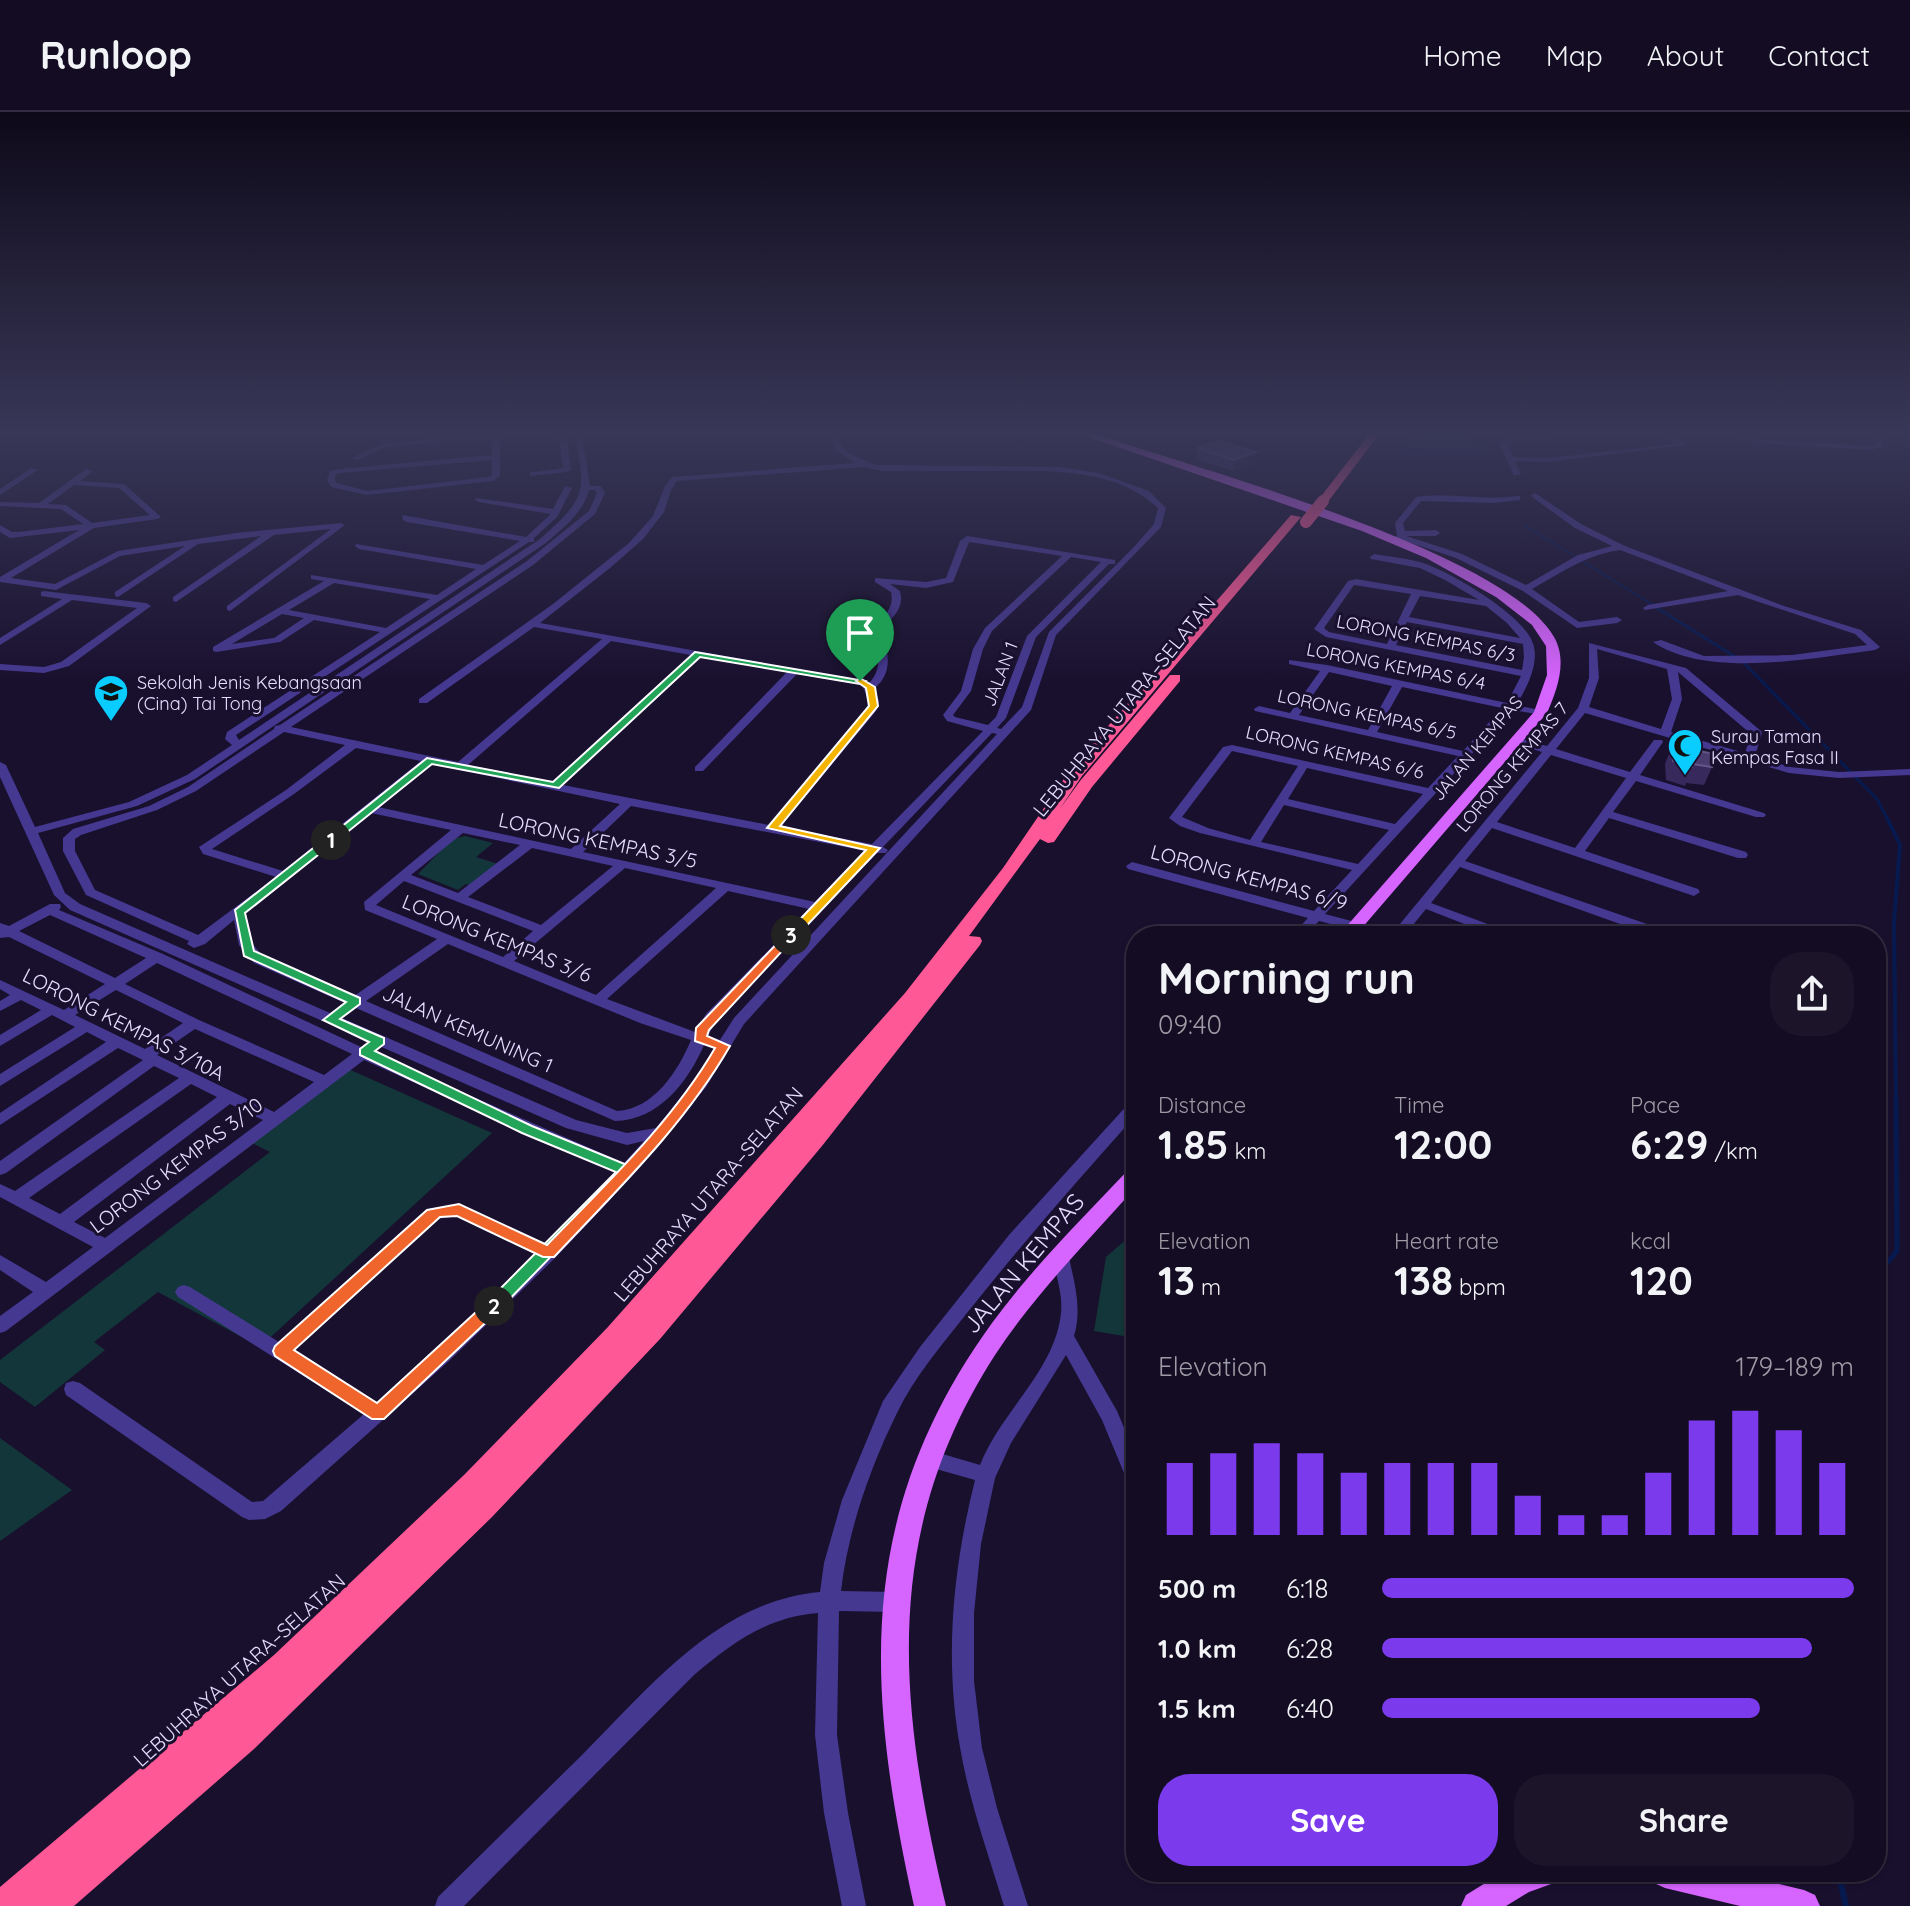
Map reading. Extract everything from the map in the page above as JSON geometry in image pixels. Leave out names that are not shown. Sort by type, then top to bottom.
[{"type":"highway","name":"LEBUHRAYA UTARA–SELATAN","points":[[47,1906],[243,1738],[482,1508],[651,1332],[930,999],[1086,784],[1303,517]]},
{"type":"highway","name":"LEBUHRAYA UTARA–SELATAN","points":[[4,1906],[285,1666],[475,1483],[616,1335],[912,997],[1009,872],[1076,773],[1300,520]]},
{"type":"main road","name":"JALAN KEMPAS","points":[[1340,517],[1399,536],[1494,590],[1530,616],[1541,628],[1553,651],[1554,667],[1551,687],[1540,713],[1354,926]]},
{"type":"main road","name":"JALAN KEMPAS","points":[[930,1906],[901,1777],[894,1714],[895,1602],[899,1556],[929,1459],[985,1351],[1015,1309],[1126,1185]]},
{"type":"main road","points":[[1477,1906],[1511,1882]]},
{"type":"main road","points":[[1707,1882],[1798,1904]]},
{"type":"street","points":[[77,517],[91,526]]},
{"type":"street","points":[[0,528],[14,535],[157,517]]},
{"type":"street","points":[[405,517],[407,520],[543,541]]},
{"type":"street","points":[[239,744],[230,739],[231,734],[527,540],[551,517]]},
{"type":"street","points":[[33,831],[98,815],[157,794],[191,777],[543,541],[569,517]]},
{"type":"street","points":[[200,941],[90,892],[69,851],[69,838],[77,832],[153,808],[179,796],[285,729],[530,563],[587,517]]},
{"type":"street","points":[[423,701],[531,624],[649,528],[656,517]]},
{"type":"street","points":[[73,1389],[249,1511],[265,1510],[274,1505],[378,1413],[549,1253],[627,1171],[703,1081],[739,1021],[1027,708],[1052,634],[1120,564],[1160,517]]},
{"type":"street","points":[[1399,536],[1399,523],[1404,517]]},
{"type":"street","points":[[1565,517],[1622,548],[1858,632],[1875,647],[1792,658],[1703,659],[1658,642]]},
{"type":"street","points":[[1,585],[56,587],[113,556],[199,541],[341,525],[230,608]]},
{"type":"street","points":[[1,585],[91,526]]},
{"type":"street","points":[[176,599],[272,532]]},
{"type":"street","points":[[1399,536],[1436,533]]},
{"type":"street","points":[[1399,536],[1459,556],[1526,589],[1574,623],[1587,626],[1617,620]]},
{"type":"street","points":[[870,687],[879,681],[885,667],[877,630],[894,612],[898,600],[895,591],[878,580],[926,585],[950,580],[967,539],[1120,564]]},
{"type":"street","points":[[118,594],[199,541]]},
{"type":"street","points":[[359,546],[484,568]]},
{"type":"street","points":[[1526,589],[1577,559],[1599,550],[1622,548]]},
{"type":"street","points":[[1004,733],[951,719],[948,714],[966,691],[978,649],[988,630],[1069,554]]},
{"type":"street","points":[[1308,926],[1511,705],[1520,691],[1530,659],[1528,642],[1516,625],[1493,606],[1424,566],[1374,557]]},
{"type":"street","name":"JALAN 1","points":[[623,1117],[640,1113],[674,1083],[711,1017],[1005,711],[1032,636],[1107,561]]},
{"type":"street","points":[[314,577],[439,598]]},
{"type":"street","points":[[312,617],[277,640],[216,649],[333,580]]},
{"type":"street","name":"LORONG KEMPAS 6/3","points":[[1417,592],[1351,583],[1319,629],[1320,632],[1526,674]]},
{"type":"street","points":[[0,667],[44,670],[65,664],[146,606],[1,585]]},
{"type":"street","points":[[1390,647],[1417,592],[1493,606]]},
{"type":"street","points":[[1651,605],[1740,592]]},
{"type":"street","points":[[0,642],[71,597]]},
{"type":"street","points":[[279,611],[388,631]]},
{"type":"street","points":[[1404,619],[1528,642]]},
{"type":"street","points":[[531,624],[860,681],[870,687],[874,701],[871,711],[773,828]]},
{"type":"street","points":[[459,767],[609,638]]},
{"type":"street","name":"LORONG KEMPAS 7","points":[[1405,926],[1583,709],[1594,678],[1592,645],[1672,666],[1692,677],[1757,733],[1749,757]]},
{"type":"street","points":[[555,786],[698,654]]},
{"type":"street","name":"LORONG KEMPAS 6/4","points":[[1293,662],[1540,713]]},
{"type":"street","points":[[1577,853],[1661,737],[1677,699],[1672,666]]},
{"type":"street","points":[[1292,717],[1327,668]]},
{"type":"street","points":[[699,769],[795,670]]},
{"type":"street","points":[[1371,734],[1399,683]]},
{"type":"street","name":"LORONG KEMPAS 6/5","points":[[1259,709],[1466,755]]},
{"type":"street","points":[[1583,709],[1661,737],[1749,757],[1789,770],[1839,775],[1910,772]]},
{"type":"street","points":[[267,725],[629,802],[896,852]]},
{"type":"street","points":[[1517,741],[1760,815]]},
{"type":"street","points":[[285,876],[224,858],[207,851],[205,847],[290,792],[354,744]]},
{"type":"street","name":"LORONG KEMPAS 6/6","points":[[1254,843],[1176,821],[1227,749],[1305,763],[1430,792]]},
{"type":"street","points":[[180,953],[239,912],[430,760]]},
{"type":"street","points":[[1305,763],[1254,843],[1359,868]]},
{"type":"street","points":[[0,765],[65,901],[571,1124],[627,1139],[657,1133]]},
{"type":"street","points":[[1282,801],[1396,828]]},
{"type":"street","points":[[573,854],[629,802]]},
{"type":"street","name":"LORONG KEMPAS 3/5","points":[[370,809],[819,907]]},
{"type":"street","points":[[1605,813],[1742,855]]},
{"type":"street","points":[[1489,823],[1694,892]]},
{"type":"street","name":"LORONG KEMPAS 3/6","points":[[460,829],[370,902],[370,907],[597,1001],[723,1046]]},
{"type":"street","points":[[459,898],[528,845]]},
{"type":"street","points":[[1456,862],[1639,926]]},
{"type":"street","points":[[503,963],[621,865]]},
{"type":"street","name":"LORONG KEMPAS 6/9","points":[[1132,866],[1317,916],[1339,926]]},
{"type":"street","points":[[403,876],[544,931]]},
{"type":"street","points":[[597,1001],[724,888]]},
{"type":"street","points":[[3,932],[65,901]]},
{"type":"street","points":[[1423,904],[1481,926]]},
{"type":"street","points":[[49,910],[365,1052],[527,1130],[627,1171]]},
{"type":"street","name":"JALAN KEMUNING 1","points":[[239,912],[249,953],[623,1117]]},
{"type":"street","points":[[3,932],[324,1081]]},
{"type":"street","points":[[330,1020],[444,940]]},
{"type":"street","points":[[0,1041],[115,984],[158,957]]},
{"type":"street","name":"LORONG KEMPAS 3/10A","points":[[0,984],[274,1119]]},
{"type":"street","points":[[0,1007],[21,994]]},
{"type":"street","points":[[0,1169],[194,1023]]},
{"type":"street","points":[[0,1081],[85,1027]]},
{"type":"street","name":"LORONG KEMPAS 3/10","points":[[0,1326],[380,1041]]},
{"type":"street","points":[[0,1120],[117,1042]]},
{"type":"street","points":[[17,1198],[189,1078]]},
{"type":"street","points":[[60,1223],[227,1098]]},
{"type":"street","points":[[854,1906],[836,1813],[826,1735],[829,1600],[834,1563],[852,1500],[890,1407],[926,1352],[1015,1240],[1126,1116]]},
{"type":"street","points":[[0,1190],[105,1246]]},
{"type":"street","points":[[281,1351],[432,1214],[459,1210],[549,1253]]},
{"type":"street","points":[[1016,1906],[971,1749],[962,1681],[964,1614],[970,1549],[986,1475],[1066,1338],[1070,1312],[1061,1258]]},
{"type":"street","points":[[0,1262],[46,1291]]},
{"type":"street","points":[[184,1292],[378,1413]]},
{"type":"street","points":[[1066,1338],[1110,1417],[1126,1455]]},
{"type":"street","points":[[929,1459],[986,1475]]},
{"type":"street","points":[[447,1906],[686,1667],[720,1637],[745,1621],[774,1609],[829,1600],[895,1602]]},
{"type":"green space","points":[[465,836],[493,843],[476,857],[498,864],[471,886],[466,884],[458,890],[418,874],[452,839]]},
{"type":"green space","points":[[346,1068],[492,1133],[260,1347],[158,1292],[94,1342],[105,1350],[35,1407],[0,1382],[0,1360],[270,1152],[248,1141]]},
{"type":"green space","points":[[1126,1240],[1126,1336],[1094,1331],[1106,1257]]},
{"type":"green space","points":[[0,1438],[72,1490],[0,1541]]},
{"type":"building","points":[[1672,746],[1710,753],[1712,767],[1692,764],[1692,767],[1673,761]]},
{"type":"waterway","points":[[1524,525],[1653,605]]},
{"type":"waterway","points":[[1650,603],[1655,606]]},
{"type":"waterway","points":[[1657,608],[1734,656]]},
{"type":"waterway","points":[[1742,661],[1877,799],[1888,821]]},
{"type":"waterway","points":[[1888,821],[1900,845],[1894,922],[1896,1100]]},
{"type":"waterway","points":[[1886,1264],[1897,1251],[1896,1098]]},
{"type":"waterway","points":[[1840,1882],[1846,1906]]},
{"type":"place","name":"Sekolah Jenis Kebangsaan (Cina) Tai Tong","points":[[111,723]]},
{"type":"place","name":"Surau Taman Kempas Fasa II","points":[[1685,777]]},
{"type":"route","points":[[860,681],[698,654],[555,786],[430,760],[239,912],[249,953],[355,1001],[330,1020],[380,1041],[365,1052],[527,1130],[627,1171],[549,1253],[378,1413],[281,1351],[432,1214],[459,1210],[549,1253],[627,1171],[703,1081],[716,1061],[723,1046],[699,1038],[711,1017],[874,848],[773,828],[874,706],[870,687],[860,681]]}]
